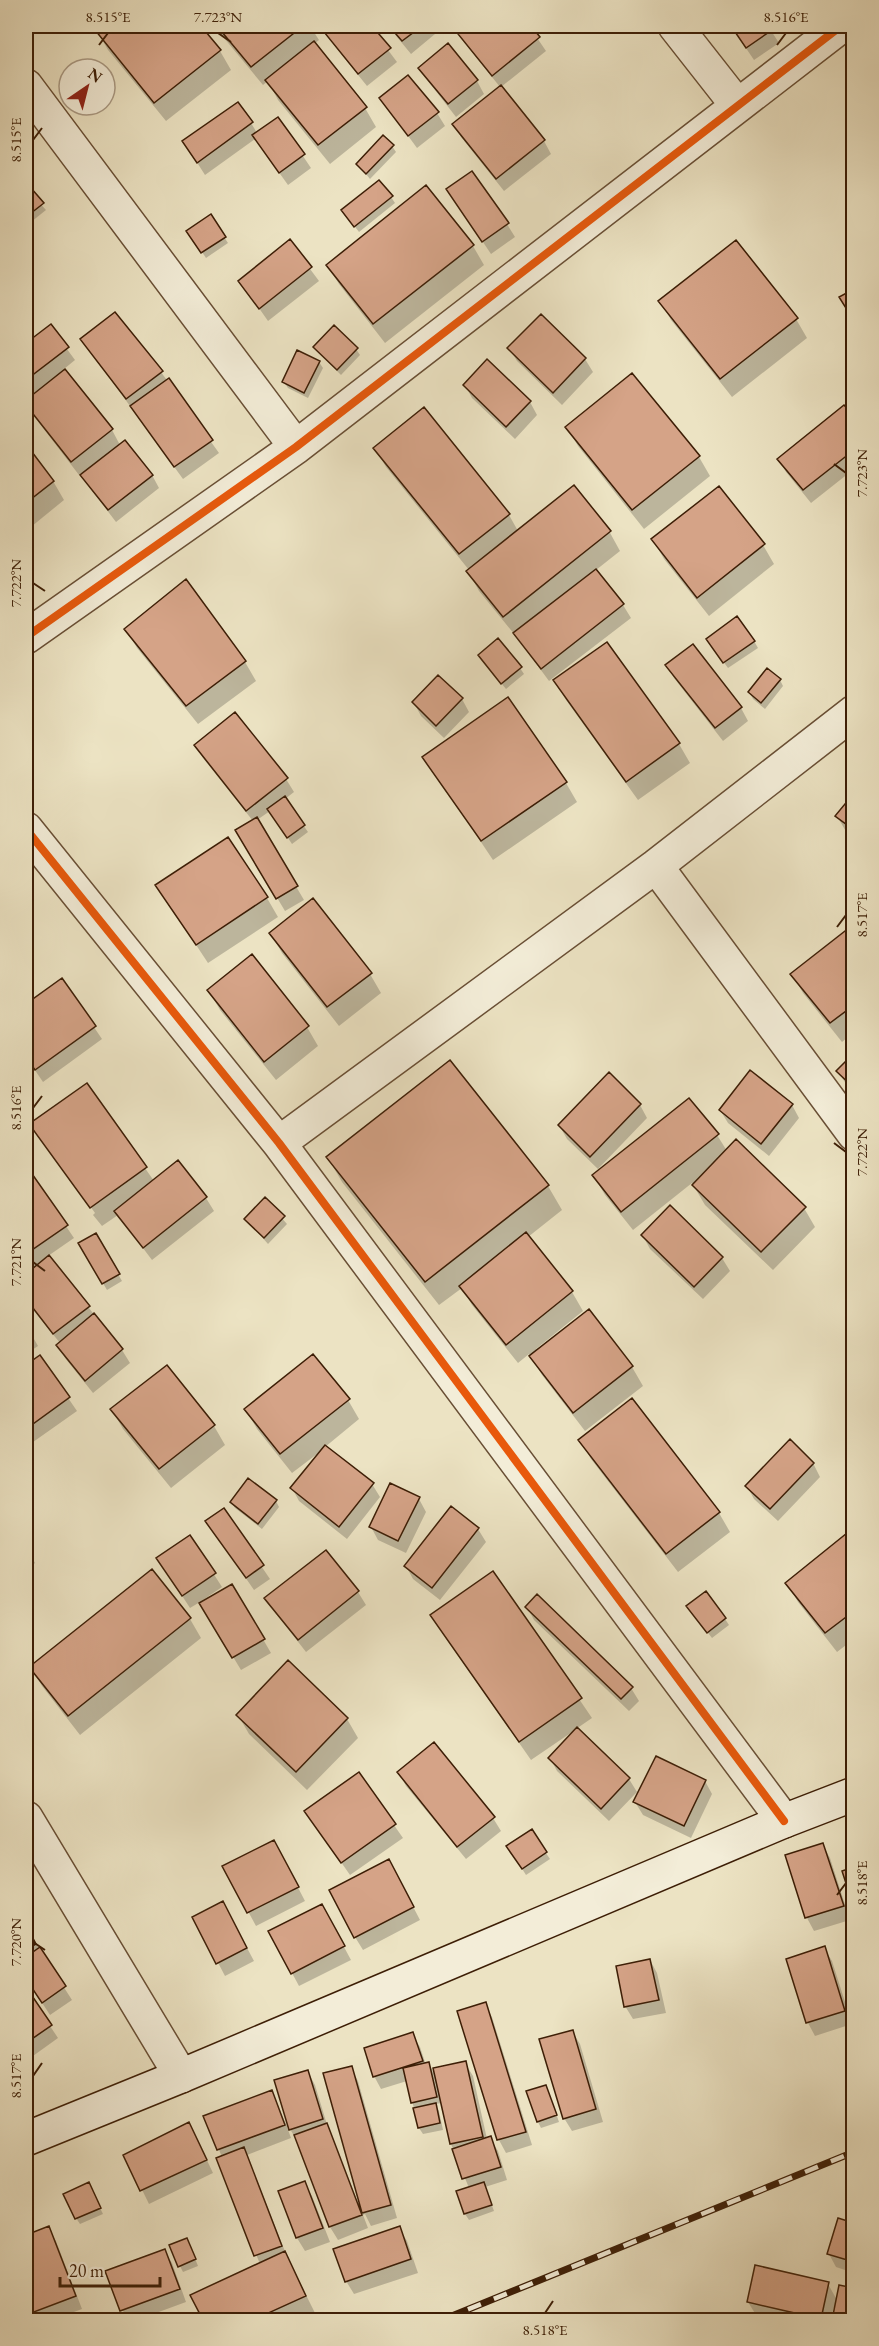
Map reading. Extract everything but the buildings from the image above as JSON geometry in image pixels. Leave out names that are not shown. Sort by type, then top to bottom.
[{"type":"street","points":[[675,26],[737,105]]},
{"type":"street","points":[[26,637],[296,447],[842,26]]},
{"type":"street","points":[[26,86],[296,447]]},
{"type":"street","points":[[279,1143],[656,866],[854,712]]},
{"type":"street","points":[[26,829],[279,1143],[784,1821]]},
{"type":"street","points":[[656,866],[854,1134]]},
{"type":"street","points":[[26,2139],[181,2076],[784,1821],[854,1794]]},
{"type":"street","points":[[26,1818],[181,2076]]},
{"type":"railway","points":[[442,2320],[854,2152]]},
{"type":"cycle path","points":[[26,637],[296,447],[841,26]]},
{"type":"cycle path","points":[[26,829],[279,1143],[784,1821]]}]
